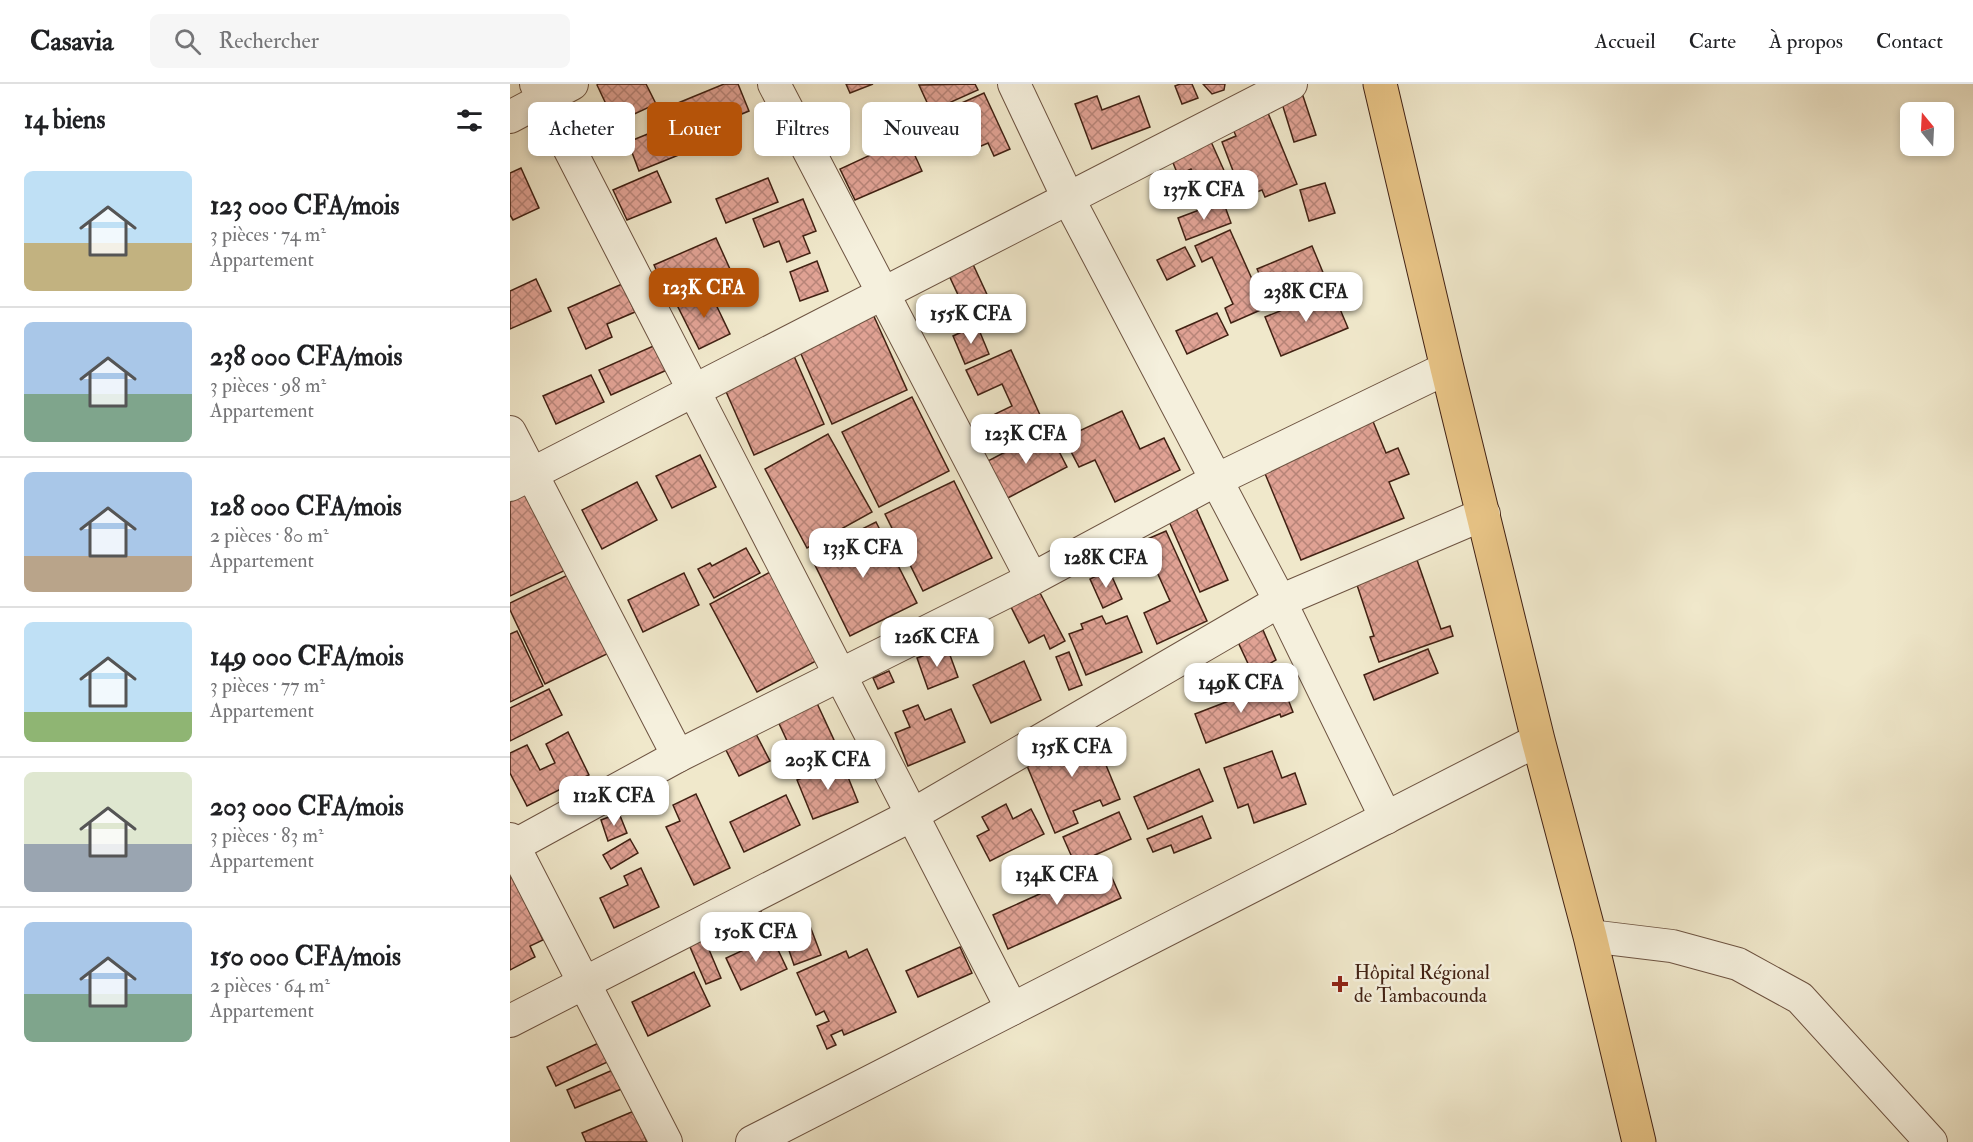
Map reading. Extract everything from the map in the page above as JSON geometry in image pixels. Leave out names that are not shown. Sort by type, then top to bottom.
[{"type":"highway","points":[[1380,84],[1538,740],[1590,936],[1639,1142]]},
{"type":"street","points":[[510,117],[540,91],[572,84]]},
{"type":"street","points":[[774,84],[1032,579]]},
{"type":"street","points":[[1014,84],[1068,198],[1280,601],[1386,818]]},
{"type":"street","points":[[521,479],[1291,84]]},
{"type":"street","points":[[540,91],[838,675],[1012,1009]]},
{"type":"street","points":[[666,1142],[511,845],[678,756],[1032,579],[1216,480],[1447,368]]},
{"type":"street","points":[[510,432],[521,479],[678,756]]},
{"type":"street","points":[[510,1021],[912,815],[1280,601],[1484,514]]},
{"type":"street","points":[[752,1142],[1538,740]]},
{"type":"street","points":[[1590,936],[1672,946],[1738,964],[1800,998],[1931,1142]]},
{"type":"building","points":[[646,84],[655,102],[647,102],[647,108],[635,114],[635,102],[605,102],[597,85]]},
{"type":"building","points":[[724,84],[738,84],[749,111],[742,114],[742,102],[680,102]]},
{"type":"building","points":[[846,84],[873,84],[850,93]]},
{"type":"building","points":[[975,84],[978,90],[951,102],[927,102],[919,85]]},
{"type":"building","points":[[1192,84],[1198,98],[1182,104],[1175,86]]},
{"type":"building","points":[[1203,84],[1225,84],[1224,90],[1212,94]]},
{"type":"building","points":[[1301,90],[1316,135],[1294,142],[1280,97]]},
{"type":"building","points":[[984,93],[1010,149],[994,156],[988,143],[981,146],[981,102],[964,102]]},
{"type":"building","points":[[1097,96],[1102,110],[1139,96],[1150,127],[1092,149],[1075,104]]},
{"type":"building","points":[[1268,113],[1297,184],[1265,197],[1262,190],[1243,197],[1222,142],[1236,136],[1232,127]]},
{"type":"building","points":[[647,134],[647,156],[676,156],[639,171],[633,156],[635,139]]},
{"type":"building","points":[[1208,135],[1231,186],[1203,198],[1191,169],[1178,175],[1169,153]]},
{"type":"building","points":[[868,156],[915,156],[922,171],[855,200],[840,169]]},
{"type":"building","points":[[521,168],[539,208],[513,220],[510,215],[510,173]]},
{"type":"building","points":[[657,171],[671,202],[627,220],[613,190]]},
{"type":"building","points":[[768,178],[778,202],[726,223],[716,199]]},
{"type":"building","points":[[1325,183],[1335,213],[1309,221],[1300,190]]},
{"type":"building","points":[[803,199],[816,231],[803,236],[810,253],[787,262],[779,241],[764,247],[753,219]]},
{"type":"building","points":[[1223,201],[1231,223],[1186,240],[1178,218]]},
{"type":"building","points":[[1230,230],[1265,308],[1231,323],[1225,308],[1233,304],[1212,257],[1202,262],[1195,246]]},
{"type":"building","points":[[716,238],[730,269],[668,296],[654,265]]},
{"type":"building","points":[[1312,246],[1327,282],[1273,305],[1257,269]]},
{"type":"building","points":[[1185,247],[1195,266],[1167,280],[1157,260]]},
{"type":"building","points":[[971,260],[990,301],[966,312],[947,271]]},
{"type":"building","points":[[817,261],[828,291],[800,301],[790,272]]},
{"type":"building","points":[[536,279],[551,311],[510,329],[510,291]]},
{"type":"building","points":[[622,284],[635,312],[607,324],[612,337],[586,349],[568,308]]},
{"type":"building","points":[[709,290],[730,334],[699,349],[677,305]]},
{"type":"building","points":[[1332,290],[1348,328],[1281,356],[1265,317]]},
{"type":"building","points":[[872,312],[907,390],[832,424],[797,345]]},
{"type":"building","points":[[1217,313],[1228,335],[1187,354],[1176,331]]},
{"type":"building","points":[[977,325],[989,354],[965,364],[953,336]]},
{"type":"building","points":[[658,344],[669,369],[611,395],[599,370]]},
{"type":"building","points":[[790,347],[824,424],[754,455],[720,378]]},
{"type":"building","points":[[1011,350],[1044,424],[1005,441],[993,415],[1012,406],[1002,384],[978,395],[966,370]]},
{"type":"building","points":[[591,375],[604,402],[556,424],[543,396]]},
{"type":"building","points":[[912,397],[949,471],[879,507],[842,432]]},
{"type":"building","points":[[1122,411],[1140,449],[1164,438],[1180,470],[1115,502],[1095,460],[1079,467],[1064,438]]},
{"type":"building","points":[[1372,419],[1386,453],[1398,448],[1409,474],[1389,482],[1404,518],[1301,560],[1261,464]]},
{"type":"building","points":[[1048,430],[1067,467],[1004,500],[984,463]]},
{"type":"building","points":[[828,434],[872,512],[807,548],[765,469]]},
{"type":"building","points":[[700,455],[716,487],[672,508],[656,476]]},
{"type":"building","points":[[954,481],[992,558],[923,591],[885,514]]},
{"type":"building","points":[[637,482],[657,520],[602,549],[582,510]]},
{"type":"building","points":[[529,488],[568,569],[510,596],[510,497]]},
{"type":"building","points":[[1196,508],[1228,580],[1200,592],[1168,519]]},
{"type":"building","points":[[876,522],[917,603],[850,636],[810,555]]},
{"type":"building","points":[[1166,531],[1207,621],[1157,644],[1144,613],[1170,601],[1143,541]]},
{"type":"building","points":[[746,548],[760,573],[714,598],[698,569],[710,563],[712,566]]},
{"type":"building","points":[[1417,560],[1441,629],[1450,626],[1453,636],[1379,662],[1370,637],[1374,636],[1356,582]]},
{"type":"building","points":[[1109,570],[1122,599],[1103,608],[1090,579]]},
{"type":"building","points":[[772,571],[818,660],[757,692],[710,604]]},
{"type":"building","points":[[572,573],[611,652],[545,684],[510,610],[510,603]]},
{"type":"building","points":[[684,573],[699,605],[643,632],[628,600]]},
{"type":"building","points":[[1038,589],[1065,641],[1050,649],[1044,635],[1029,643],[1009,603]]},
{"type":"building","points":[[1102,616],[1106,624],[1127,616],[1142,652],[1086,675],[1069,634],[1083,629],[1081,624]]},
{"type":"building","points":[[1263,630],[1276,660],[1269,664],[1275,677],[1258,685],[1238,642]]},
{"type":"building","points":[[517,631],[543,686],[510,702],[510,634]]},
{"type":"building","points":[[947,647],[958,677],[928,689],[917,658]]},
{"type":"building","points":[[1428,649],[1438,673],[1374,700],[1364,675]]},
{"type":"building","points":[[1069,652],[1082,685],[1069,690],[1056,657]]},
{"type":"building","points":[[1024,661],[1041,700],[991,723],[973,685]]},
{"type":"building","points":[[889,671],[894,682],[878,689],[873,678]]},
{"type":"building","points":[[549,689],[562,715],[510,741],[510,708]]},
{"type":"building","points":[[1284,689],[1293,712],[1281,717],[1280,714],[1206,743],[1195,714],[1252,692],[1255,700]]},
{"type":"building","points":[[815,699],[834,740],[788,761],[781,745],[788,743],[776,717]]},
{"type":"building","points":[[918,705],[925,720],[951,709],[965,742],[908,766],[895,733],[910,727],[903,711]]},
{"type":"building","points":[[1089,724],[1120,799],[1103,806],[1100,800],[1073,811],[1078,823],[1055,833],[1025,761]]},
{"type":"building","points":[[568,732],[589,775],[527,806],[510,773],[510,753],[527,745],[540,770],[555,763],[546,744]]},
{"type":"building","points":[[756,734],[770,761],[739,776],[725,748]]},
{"type":"building","points":[[1272,751],[1282,778],[1295,773],[1306,804],[1254,823],[1248,804],[1238,808],[1224,768]]},
{"type":"building","points":[[842,762],[858,802],[813,819],[797,780]]},
{"type":"building","points":[[1199,769],[1213,801],[1148,829],[1134,797]]},
{"type":"building","points":[[696,794],[730,868],[694,885],[666,827],[680,821],[673,805]]},
{"type":"building","points":[[786,795],[800,825],[744,852],[730,822]]},
{"type":"building","points":[[1006,804],[1013,819],[1031,809],[1044,834],[990,861],[977,836],[989,830],[982,817]]},
{"type":"building","points":[[1119,812],[1131,839],[1075,864],[1063,837]]},
{"type":"building","points":[[619,813],[627,833],[608,841],[601,820]]},
{"type":"building","points":[[1202,816],[1211,838],[1174,853],[1171,845],[1153,852],[1147,839]]},
{"type":"building","points":[[630,839],[638,853],[611,869],[603,855]]},
{"type":"building","points":[[1106,864],[1121,898],[1008,949],[993,915]]},
{"type":"building","points":[[641,868],[659,907],[614,928],[600,898],[628,885],[624,876]]},
{"type":"building","points":[[510,871],[543,940],[530,946],[535,957],[510,970]]},
{"type":"building","points":[[753,891],[765,922],[715,942],[703,911]]},
{"type":"building","points":[[810,926],[821,955],[794,965],[784,936]]},
{"type":"building","points":[[702,933],[721,978],[706,984],[687,940]]},
{"type":"building","points":[[772,937],[787,969],[741,990],[726,958]]},
{"type":"building","points":[[960,947],[972,973],[918,997],[906,971]]},
{"type":"building","points":[[867,949],[896,1012],[844,1035],[842,1030],[831,1035],[836,1045],[827,1049],[817,1026],[829,1021],[824,1011],[816,1015],[797,973],[846,951],[849,958]]},
{"type":"building","points":[[694,972],[710,1006],[648,1036],[632,1002]]},
{"type":"building","points":[[605,1040],[614,1059],[556,1086],[547,1067]]},
{"type":"building","points":[[615,1069],[624,1088],[575,1108],[567,1090]]},
{"type":"building","points":[[634,1111],[647,1142],[586,1142],[582,1133]]},
{"type":"place","name":"Hôpital Régional de Tambacounda","points":[[1340,984]]}]
